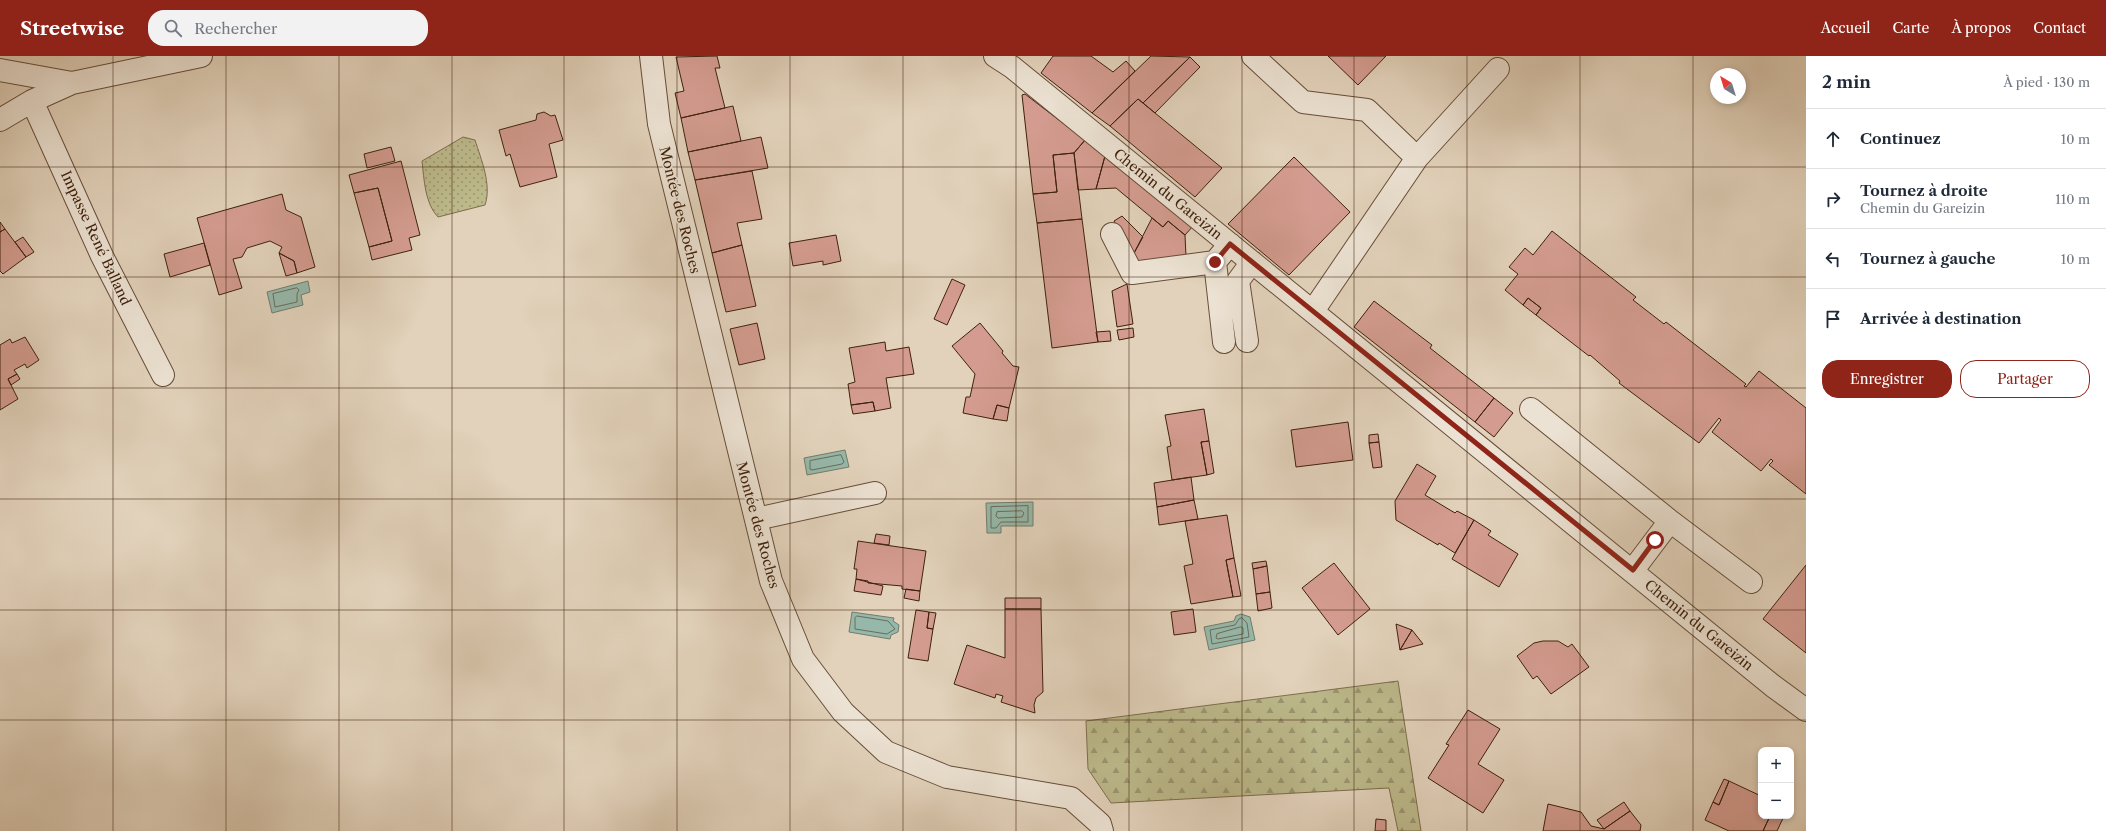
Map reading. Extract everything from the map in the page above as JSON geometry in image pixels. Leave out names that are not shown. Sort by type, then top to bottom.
[{"type":"street","points":[[0,120],[32,101],[72,84],[201,56]]},
{"type":"street","name":"Montée des Roches","points":[[651,56],[659,124],[770,581],[803,659],[843,712],[886,752],[947,777],[1071,798],[1100,824],[1102,831]]},
{"type":"street","name":"Chemin du Gareizin","points":[[995,56],[1012,67],[1774,686],[1806,710]]},
{"type":"street","points":[[1253,56],[1303,102],[1367,110],[1417,158]]},
{"type":"street","points":[[1313,311],[1417,158],[1498,69]]},
{"type":"street","points":[[0,70],[72,84]]},
{"type":"street","name":"Impasse René Balland","points":[[32,101],[102,256],[163,375]]},
{"type":"street","points":[[1112,234],[1132,273],[1215,262],[1230,244]]},
{"type":"street","points":[[1215,262],[1224,342]]},
{"type":"street","points":[[1247,341],[1238,281],[1252,262]]},
{"type":"street","points":[[1531,409],[1670,521],[1751,582]]},
{"type":"street","points":[[756,519],[875,493]]},
{"type":"street","points":[[1633,570],[1670,521]]},
{"type":"green space","points":[[463,137],[475,140],[480,155],[485,172],[487,189],[485,205],[438,217],[430,205],[428,198],[422,161]]},
{"type":"green space","points":[[1398,681],[1421,831],[1398,831],[1389,788],[1111,803],[1088,769],[1086,721]]},
{"type":"water","points":[[308,281],[310,292],[301,295],[303,305],[272,313],[267,292]]},
{"type":"water","points":[[845,450],[849,467],[807,475],[804,458]]},
{"type":"water","points":[[1033,502],[1033,526],[1001,526],[1001,533],[987,533],[986,503]]},
{"type":"water","points":[[852,612],[894,618],[893,621],[899,625],[898,632],[891,635],[890,639],[849,632]]},
{"type":"water","points":[[1241,614],[1250,617],[1255,640],[1209,650],[1204,627],[1234,621],[1236,616]]},
{"type":"building","points":[[717,56],[720,68],[715,68],[725,108],[681,118],[675,93],[684,91],[676,57]]},
{"type":"building","points":[[1053,56],[1091,56],[1113,72],[1126,61],[1135,71],[1092,113],[1041,73]]},
{"type":"building","points":[[1151,56],[1190,57],[1143,103],[1138,99],[1110,126],[1092,113]]},
{"type":"building","points":[[1328,56],[1386,56],[1358,85]]},
{"type":"building","points":[[1190,57],[1200,67],[1155,113],[1143,103]]},
{"type":"building","points":[[1025,94],[1085,140],[1074,153],[1053,155],[1057,192],[1033,194],[1022,95]]},
{"type":"building","points":[[1138,99],[1222,168],[1195,197],[1110,126]]},
{"type":"building","points":[[733,106],[741,141],[688,152],[681,118]]},
{"type":"building","points":[[544,112],[551,116],[555,115],[563,140],[549,144],[557,177],[520,187],[510,154],[506,156],[499,130],[536,120],[537,114]]},
{"type":"building","points":[[761,137],[768,168],[695,180],[688,152]]},
{"type":"building","points":[[1085,140],[1105,156],[1096,189],[1078,190],[1074,153]]},
{"type":"building","points":[[391,147],[395,161],[367,168],[364,154]]},
{"type":"building","points":[[1074,153],[1082,219],[1037,223],[1033,194],[1057,192],[1053,155]]},
{"type":"building","points":[[1105,156],[1194,225],[1185,235],[1168,221],[1163,227],[1116,188],[1096,189]]},
{"type":"building","points":[[1294,157],[1350,212],[1289,275],[1228,224]]},
{"type":"building","points":[[401,161],[420,235],[409,238],[412,250],[372,260],[369,247],[392,241],[378,188],[354,193],[349,175]]},
{"type":"building","points":[[752,171],[762,219],[737,223],[742,245],[712,253],[695,180]]},
{"type":"building","points":[[378,188],[392,241],[369,247],[354,193]]},
{"type":"building","points":[[282,194],[286,210],[301,217],[315,267],[297,273],[294,261],[279,253],[282,247],[270,241],[247,248],[242,257],[233,259],[242,288],[219,295],[197,218]]},
{"type":"building","points":[[1122,216],[1143,237],[1133,255],[1114,221]]},
{"type":"building","points":[[1152,218],[1163,227],[1168,221],[1185,235],[1186,257],[1137,263],[1133,255]]},
{"type":"building","points":[[1082,219],[1098,342],[1052,348],[1037,223]]},
{"type":"building","points":[[0,222],[5,229],[0,232]]},
{"type":"building","points":[[5,229],[26,257],[3,274],[0,271],[0,232]]},
{"type":"building","points":[[1552,231],[1636,297],[1633,300],[1664,324],[1666,322],[1746,384],[1744,386],[1746,387],[1759,371],[1806,408],[1806,494],[1769,465],[1773,461],[1771,459],[1761,471],[1712,432],[1721,420],[1719,418],[1699,443],[1619,383],[1620,381],[1590,355],[1589,356],[1536,315],[1541,308],[1528,298],[1523,305],[1505,290],[1518,274],[1509,267],[1525,248],[1533,255]]},
{"type":"building","points":[[836,235],[841,261],[823,265],[823,261],[793,266],[789,243]]},
{"type":"building","points":[[23,237],[34,252],[26,257],[15,242]]},
{"type":"building","points":[[204,243],[210,265],[170,277],[164,254]]},
{"type":"building","points":[[742,245],[756,306],[726,312],[712,253]]},
{"type":"building","points":[[279,253],[294,261],[297,273],[286,276]]},
{"type":"building","points":[[952,279],[965,285],[947,325],[934,319]]},
{"type":"building","points":[[1127,284],[1133,324],[1117,327],[1112,291]]},
{"type":"building","points":[[1528,298],[1541,308],[1536,315],[1523,305]]},
{"type":"building","points":[[1374,301],[1432,345],[1430,348],[1494,398],[1475,422],[1354,327]]},
{"type":"building","points":[[757,323],[765,359],[739,365],[730,329]]},
{"type":"building","points":[[980,323],[1013,366],[1019,367],[1009,408],[997,405],[993,419],[963,413],[966,397],[970,397],[975,374],[952,346]]},
{"type":"building","points":[[1133,328],[1134,337],[1119,340],[1117,330]]},
{"type":"building","points":[[1110,331],[1111,341],[1098,342],[1096,332]]},
{"type":"building","points":[[25,337],[39,360],[27,368],[25,364],[14,370],[17,374],[8,379],[18,399],[0,410],[0,345],[10,339],[12,343]]},
{"type":"building","points":[[885,342],[886,351],[909,347],[914,374],[886,378],[891,408],[875,411],[873,402],[851,405],[848,384],[855,382],[849,348]]},
{"type":"building","points":[[17,374],[20,379],[11,385],[8,379]]},
{"type":"building","points":[[1494,398],[1513,413],[1494,437],[1475,422]]},
{"type":"building","points":[[873,402],[875,411],[853,414],[851,405]]},
{"type":"building","points":[[997,405],[1009,408],[1007,421],[993,419]]},
{"type":"building","points":[[1204,409],[1209,441],[1201,442],[1207,475],[1172,480],[1167,447],[1171,446],[1165,415]]},
{"type":"building","points":[[1348,422],[1353,460],[1296,467],[1291,430]]},
{"type":"building","points":[[1378,434],[1379,442],[1369,443],[1369,435]]},
{"type":"building","points":[[1209,441],[1214,473],[1207,475],[1201,442]]},
{"type":"building","points":[[1379,442],[1382,467],[1373,468],[1369,443]]},
{"type":"building","points":[[1417,464],[1436,476],[1425,495],[1455,513],[1457,511],[1474,520],[1455,553],[1439,543],[1438,545],[1396,520],[1395,501]]},
{"type":"building","points":[[1191,477],[1194,500],[1157,507],[1154,483]]},
{"type":"building","points":[[1194,500],[1198,519],[1159,525],[1157,507]]},
{"type":"building","points":[[1227,515],[1234,558],[1226,560],[1233,597],[1191,604],[1184,566],[1193,564],[1185,521]]},
{"type":"building","points":[[1474,520],[1491,531],[1488,535],[1518,554],[1499,587],[1452,559]]},
{"type":"building","points":[[876,534],[890,536],[889,545],[874,543]]},
{"type":"building","points":[[858,541],[926,551],[920,591],[902,589],[902,586],[868,583],[868,581],[856,579],[857,569],[854,569]]},
{"type":"building","points":[[1234,558],[1241,596],[1233,597],[1226,560]]},
{"type":"building","points":[[1266,561],[1267,566],[1253,569],[1252,563]]},
{"type":"building","points":[[1334,563],[1370,609],[1338,635],[1302,588]]},
{"type":"building","points":[[1806,565],[1806,653],[1763,619]]},
{"type":"building","points":[[1267,566],[1270,592],[1256,594],[1253,569]]},
{"type":"building","points":[[856,579],[883,586],[881,595],[854,591]]},
{"type":"building","points":[[906,589],[920,591],[919,601],[904,598]]},
{"type":"building","points":[[1270,592],[1272,608],[1258,611],[1256,594]]},
{"type":"building","points":[[1005,598],[1041,598],[1041,609],[1005,609]]},
{"type":"building","points":[[1005,609],[1041,609],[1043,692],[1036,698],[1034,705],[1035,713],[1001,702],[1003,696],[996,694],[995,698],[954,684],[967,645],[1005,658]]},
{"type":"building","points":[[1193,609],[1196,632],[1174,635],[1171,612]]},
{"type":"building","points":[[916,610],[929,612],[927,628],[933,629],[928,661],[908,658]]},
{"type":"building","points":[[929,612],[936,613],[933,629],[927,628]]},
{"type":"building","points":[[1396,624],[1412,630],[1400,650]]},
{"type":"building","points":[[1412,630],[1423,644],[1400,650]]},
{"type":"building","points":[[1543,641],[1558,641],[1568,647],[1572,644],[1589,667],[1551,694],[1537,676],[1533,679],[1517,656],[1534,643]]},
{"type":"building","points":[[1468,710],[1500,729],[1478,764],[1504,780],[1483,813],[1428,778],[1449,745],[1446,744]]},
{"type":"building","points":[[1724,779],[1729,781],[1719,805],[1713,802]]},
{"type":"building","points":[[1729,781],[1758,795],[1758,819],[1769,819],[1763,831],[1729,831],[1705,820],[1713,802],[1719,805]]},
{"type":"building","points":[[1624,802],[1630,811],[1604,829],[1597,820]]},
{"type":"building","points":[[1548,804],[1581,812],[1591,826],[1604,829],[1630,811],[1641,825],[1640,831],[1543,831]]},
{"type":"building","points":[[1376,819],[1386,820],[1386,831],[1375,831]]},
{"type":"building","points":[[1769,819],[1783,819],[1777,831],[1763,831]]},
{"type":"route","points":[[1215,262],[1230,244],[1633,570],[1655,540]]}]
